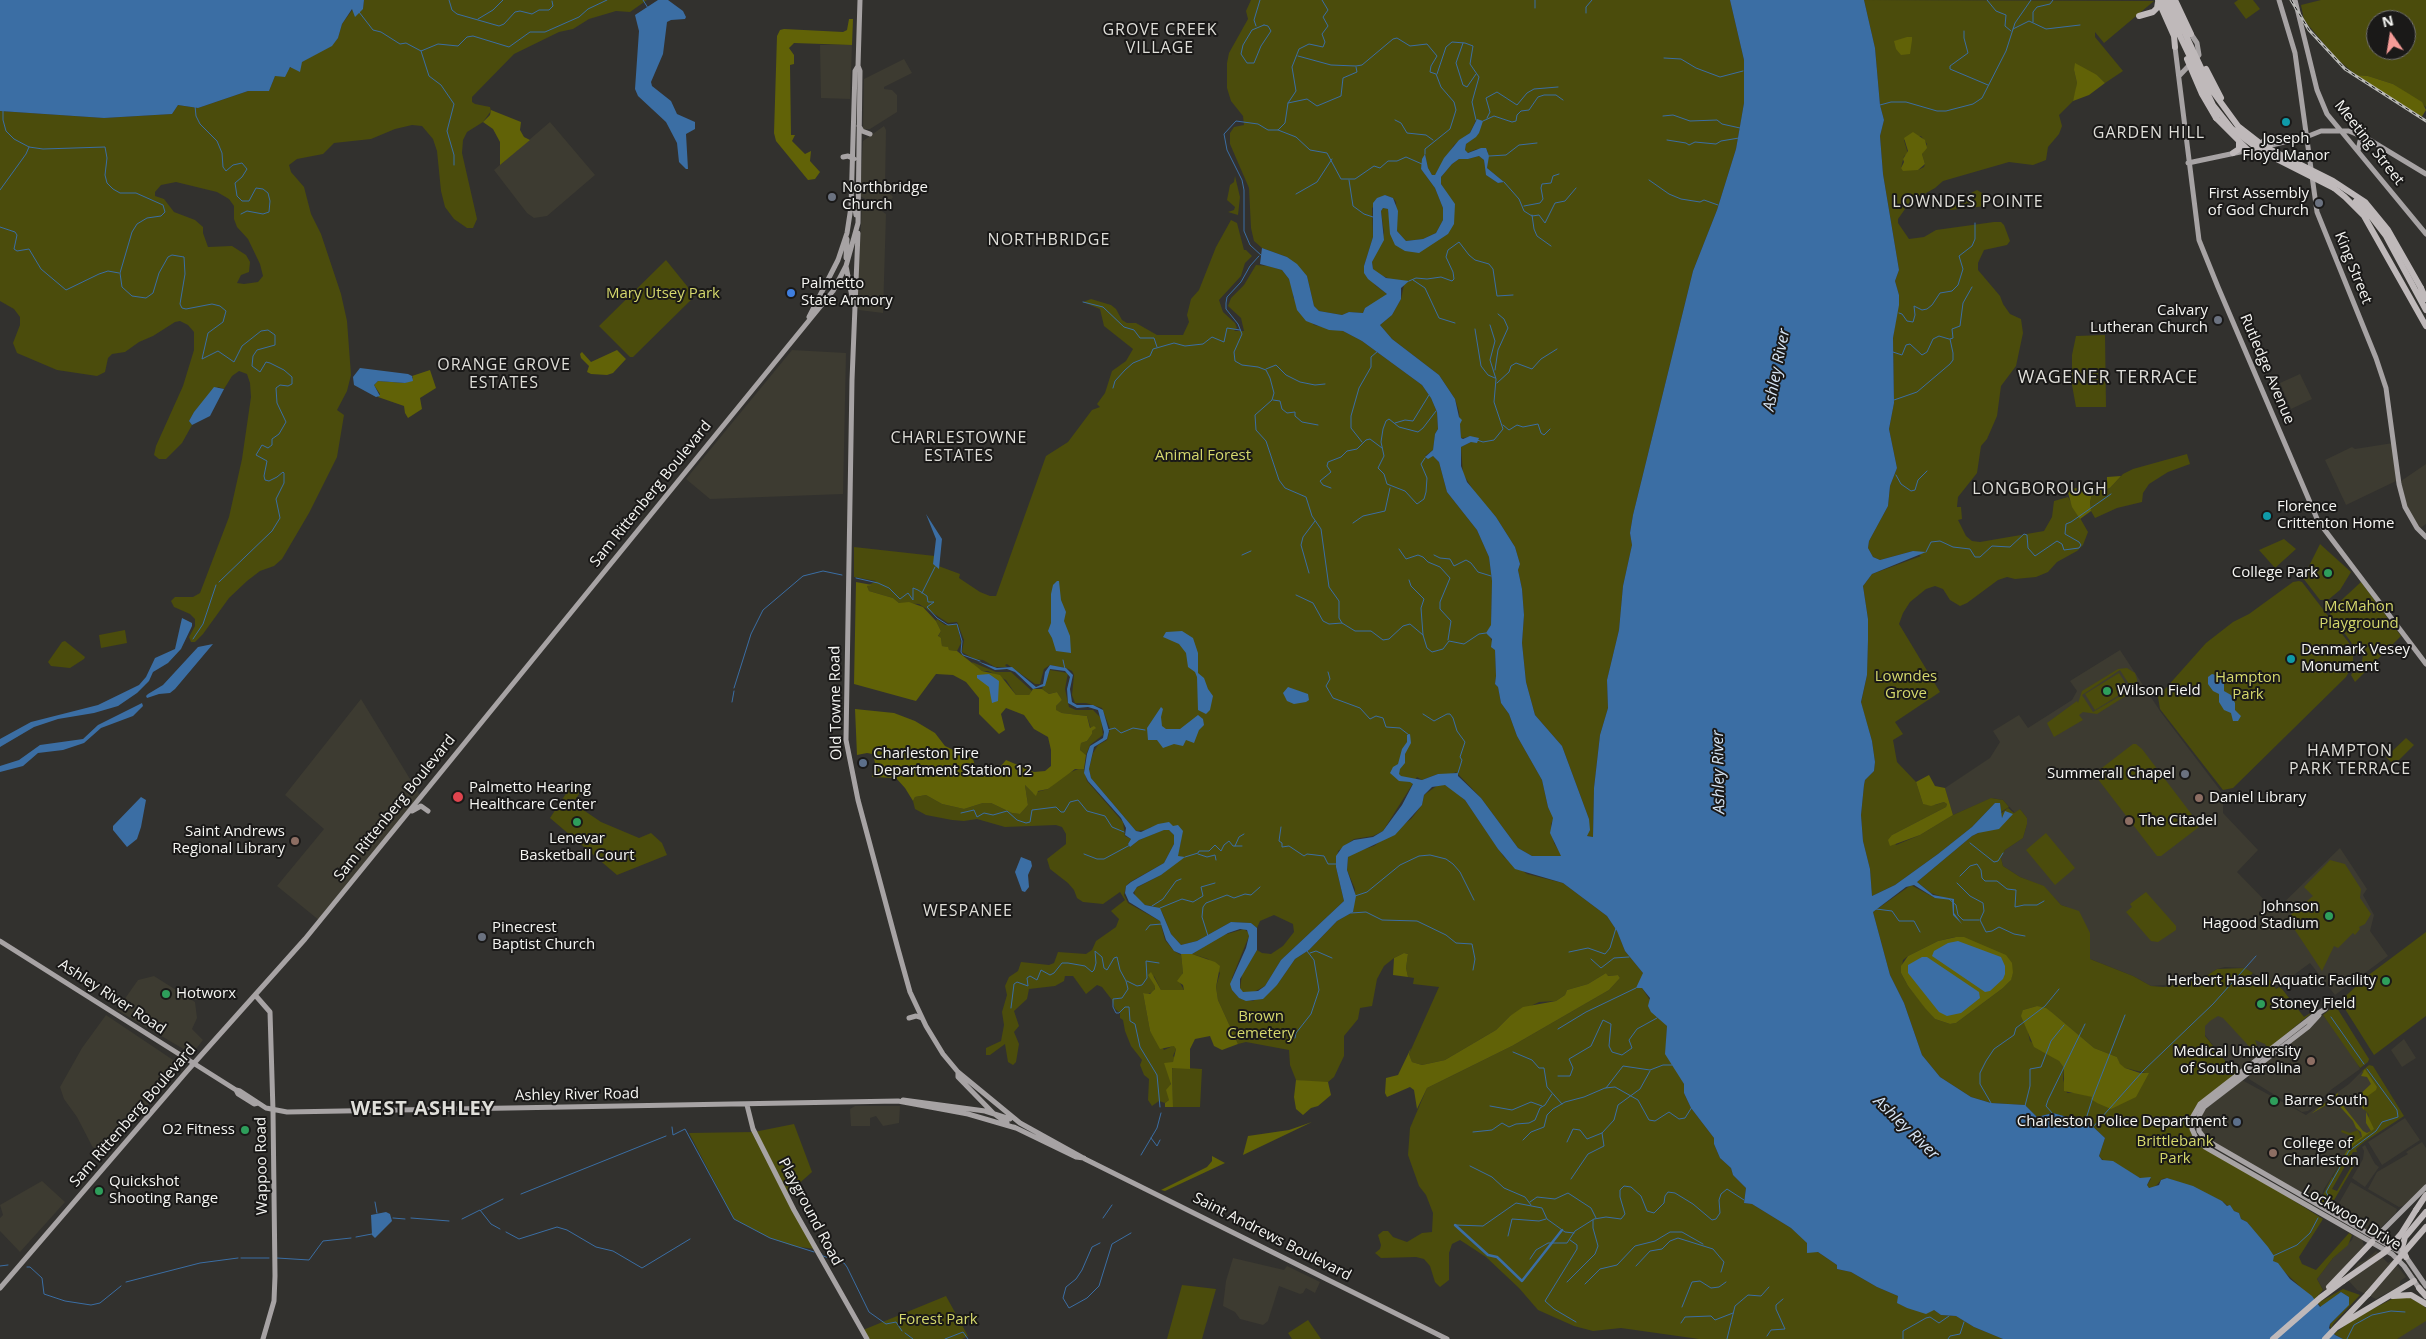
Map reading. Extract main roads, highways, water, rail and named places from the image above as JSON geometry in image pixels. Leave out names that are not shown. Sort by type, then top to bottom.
[{"type":"highway","points":[[2160,0],[2178,25],[2190,37],[2228,108],[2244,126],[2267,143]]},
{"type":"highway","points":[[2139,16],[2155,10],[2160,0]]},
{"type":"highway","points":[[2160,0],[2174,36],[2175,47]]},
{"type":"highway","points":[[2169,0],[2190,68],[2216,118],[2248,150]]},
{"type":"highway","points":[[2175,0],[2211,89],[2238,126],[2265,147],[2332,180],[2365,202],[2388,230],[2426,299]]},
{"type":"highway","points":[[2179,34],[2213,105],[2232,129],[2263,152],[2353,199],[2379,225],[2426,310]]},
{"type":"highway","points":[[2234,153],[2238,149],[2239,142]]},
{"type":"highway","points":[[2334,188],[2346,197],[2364,216],[2426,326]]},
{"type":"highway","points":[[2380,234],[2426,319]]},
{"type":"highway","points":[[2421,288],[2426,295]]},
{"type":"highway","points":[[2274,1339],[2320,1298],[2385,1252],[2401,1234],[2426,1195]]},
{"type":"highway","points":[[2406,1257],[2402,1248],[2404,1237],[2426,1212]]},
{"type":"highway","points":[[2324,1339],[2337,1328],[2368,1294],[2426,1227]]},
{"type":"highway","points":[[2320,1298],[2374,1239]]},
{"type":"highway","points":[[2337,1328],[2417,1279]]},
{"type":"highway","points":[[2424,1288],[2426,1297]]},
{"type":"highway","points":[[2380,1302],[2396,1295],[2406,1294],[2416,1297],[2426,1304]]},
{"type":"main road","name":"Sam Rittenberg Boulevard","points":[[798,335],[830,280],[847,234],[853,186],[860,0]]},
{"type":"main road","name":"King Street","points":[[2279,0],[2294,53],[2317,212],[2376,358],[2386,388],[2403,502],[2414,524],[2426,537]]},
{"type":"main road","name":"Meeting Street","points":[[2295,0],[2317,90],[2327,114],[2426,234]]},
{"type":"main road","points":[[2179,76],[2198,55],[2199,50],[2190,37]]},
{"type":"main road","name":"Rutledge Avenue","points":[[2175,47],[2188,163],[2200,242],[2318,521],[2426,664]]},
{"type":"main road","name":"Sam Rittenberg Boulevard","points":[[0,1288],[194,1064],[256,996],[404,818],[826,300],[846,266],[858,223],[860,71],[858,66]]},
{"type":"main road","points":[[859,124],[862,132],[870,134]]},
{"type":"main road","points":[[2188,163],[2248,150],[2267,143],[2306,134],[2340,130],[2368,139],[2426,174]]},
{"type":"main road","points":[[2358,152],[2360,142],[2368,139]]},
{"type":"main road","points":[[843,157],[848,156],[854,159]]},
{"type":"main road","points":[[853,186],[858,202],[851,207],[855,209],[858,223]]},
{"type":"main road","name":"Old Towne Road","points":[[858,223],[854,312],[846,740],[858,800],[910,992],[936,1044],[958,1072]]},
{"type":"main road","name":"Old Towne Road","points":[[847,234],[846,266],[854,312]]},
{"type":"main road","points":[[826,300],[832,287],[830,280]]},
{"type":"main road","points":[[404,818],[420,806],[428,811]]},
{"type":"main road","name":"Ashley River Road","points":[[0,941],[194,1064],[274,1111],[746,1105],[916,1100],[993,1113],[1020,1123]]},
{"type":"main road","name":"Wappoo Road","points":[[256,996],[270,1012],[274,1111],[274,1301],[263,1339]]},
{"type":"main road","points":[[2289,1038],[2325,1009],[2289,1038]]},
{"type":"main road","points":[[910,1018],[916,1016],[922,1018]]},
{"type":"main road","name":"Lockwood Drive","points":[[2289,1038],[2197,1107],[2192,1124],[2199,1142],[2219,1151],[2406,1257],[2417,1279]]},
{"type":"main road","name":"Saint Andrews Boulevard","points":[[1085,1159],[1076,1157],[1016,1128],[993,1113],[958,1078],[958,1072],[962,1073],[984,1096],[1020,1123],[1085,1159],[1447,1339]]},
{"type":"main road","name":"Ashley River Road","points":[[898,1102],[968,1114],[1016,1128]]},
{"type":"main road","name":"Playground Road","points":[[746,1105],[752,1129],[774,1172],[867,1339]]},
{"type":"main road","points":[[2374,1239],[2426,1187]]},
{"type":"main road","name":"Lockwood Drive","points":[[2374,1239],[2392,1254],[2424,1288]]},
{"type":"water","points":[[0,0],[364,0],[363,9],[355,17],[352,9],[342,24],[338,38],[332,46],[302,62],[300,72],[290,67],[285,77],[275,76],[269,91],[248,91],[198,108],[178,105],[172,114],[104,118],[0,111]]},
{"type":"water","points":[[658,0],[668,0],[683,11],[686,17],[685,19],[667,22],[663,54],[651,82],[652,86],[671,101],[677,114],[695,122],[695,129],[686,134],[688,169],[679,162],[677,143],[666,122],[638,96],[635,89],[639,31],[635,15]]},
{"type":"water","name":"Ashley River","points":[[1730,0],[1864,0],[1875,48],[1880,105],[1884,120],[1880,136],[1883,174],[1899,270],[1895,281],[1899,295],[1899,305],[1893,338],[1894,403],[1889,429],[1897,468],[1890,486],[1888,506],[1869,541],[1868,548],[1873,557],[1880,560],[1913,551],[1926,552],[1872,574],[1863,586],[1868,619],[1868,640],[1867,675],[1861,702],[1872,741],[1875,762],[1874,771],[1865,780],[1861,815],[1863,841],[1870,869],[1872,896],[1895,885],[1938,854],[1972,827],[1995,803],[2000,803],[2002,818],[2005,811],[2013,814],[1999,829],[1972,836],[1917,882],[1933,895],[1954,899],[1954,913],[1962,924],[1953,915],[1952,900],[1935,898],[1914,885],[1906,887],[1873,912],[1890,975],[1904,1003],[1922,1055],[1940,1077],[1971,1097],[1991,1103],[2025,1105],[2037,1117],[2053,1113],[2089,1123],[2105,1138],[2099,1156],[2102,1160],[2113,1161],[2140,1178],[2151,1177],[2147,1185],[2149,1188],[2159,1185],[2161,1180],[2167,1178],[2193,1186],[2222,1201],[2227,1206],[2230,1205],[2268,1247],[2274,1256],[2273,1261],[2278,1263],[2290,1279],[2312,1296],[2320,1307],[2341,1292],[2349,1297],[2349,1305],[2330,1324],[2329,1328],[2335,1335],[2343,1339],[2003,1339],[1974,1327],[1956,1316],[1941,1315],[1934,1310],[1926,1314],[1907,1308],[1897,1303],[1898,1296],[1877,1287],[1851,1272],[1837,1269],[1837,1265],[1818,1252],[1807,1253],[1807,1243],[1791,1228],[1752,1204],[1744,1203],[1746,1188],[1733,1175],[1731,1168],[1720,1158],[1714,1144],[1714,1138],[1691,1108],[1684,1093],[1684,1084],[1665,1054],[1667,1026],[1651,1012],[1648,1006],[1650,998],[1642,988],[1636,988],[1643,973],[1625,951],[1617,931],[1607,916],[1563,883],[1515,869],[1498,849],[1465,800],[1445,785],[1432,787],[1424,795],[1422,805],[1395,835],[1348,857],[1347,870],[1356,896],[1353,912],[1337,921],[1309,950],[1295,959],[1277,985],[1263,999],[1246,1001],[1239,998],[1232,990],[1230,984],[1246,948],[1249,936],[1247,930],[1240,929],[1228,933],[1192,954],[1181,954],[1174,951],[1166,940],[1160,921],[1129,902],[1125,893],[1126,886],[1164,863],[1174,844],[1174,835],[1169,830],[1164,830],[1139,840],[1130,847],[1128,844],[1131,839],[1125,835],[1126,828],[1121,818],[1088,781],[1084,773],[1087,754],[1090,746],[1103,738],[1104,732],[1098,710],[1088,707],[1077,708],[1068,703],[1067,689],[1070,677],[1065,671],[1050,669],[1045,686],[1033,689],[1015,672],[1007,669],[995,670],[977,661],[997,668],[1012,667],[1036,687],[1043,684],[1045,672],[1050,665],[1066,668],[1073,675],[1070,689],[1072,702],[1077,705],[1093,705],[1103,710],[1109,731],[1107,739],[1094,747],[1089,769],[1091,778],[1136,831],[1141,832],[1158,824],[1169,822],[1173,826],[1178,825],[1183,831],[1178,856],[1185,857],[1161,875],[1137,887],[1133,893],[1145,905],[1160,908],[1171,934],[1181,945],[1197,941],[1231,922],[1251,923],[1257,928],[1257,950],[1240,979],[1240,988],[1243,992],[1258,991],[1265,986],[1281,960],[1344,901],[1336,867],[1336,856],[1343,846],[1354,840],[1373,837],[1383,831],[1402,805],[1413,784],[1399,781],[1390,773],[1393,767],[1398,764],[1402,749],[1407,742],[1407,735],[1410,734],[1411,743],[1405,754],[1405,763],[1400,769],[1399,774],[1401,776],[1422,780],[1438,774],[1458,773],[1458,776],[1481,798],[1518,848],[1532,856],[1561,856],[1550,833],[1553,818],[1548,807],[1542,780],[1517,736],[1509,714],[1501,703],[1498,687],[1495,684],[1495,650],[1491,647],[1492,639],[1486,633],[1491,625],[1492,581],[1489,557],[1477,530],[1447,492],[1439,462],[1433,456],[1428,459],[1425,457],[1433,450],[1435,434],[1438,429],[1437,412],[1431,398],[1422,385],[1362,341],[1343,331],[1329,330],[1306,321],[1297,310],[1289,279],[1282,270],[1260,264],[1262,248],[1287,257],[1297,264],[1307,276],[1314,306],[1319,311],[1342,315],[1349,312],[1363,313],[1365,308],[1387,294],[1368,279],[1364,273],[1364,266],[1373,237],[1373,203],[1377,198],[1385,195],[1393,198],[1398,211],[1397,231],[1406,241],[1423,239],[1436,233],[1443,220],[1443,208],[1435,188],[1421,169],[1422,159],[1425,154],[1428,168],[1432,175],[1435,175],[1444,158],[1459,140],[1470,133],[1477,119],[1483,121],[1479,133],[1466,144],[1465,150],[1468,153],[1486,148],[1489,156],[1487,168],[1504,182],[1498,183],[1486,175],[1484,160],[1479,156],[1459,159],[1452,164],[1441,177],[1441,184],[1455,204],[1454,224],[1448,234],[1419,253],[1405,251],[1395,245],[1390,234],[1388,209],[1383,208],[1381,211],[1384,240],[1372,262],[1373,269],[1386,278],[1409,281],[1401,288],[1401,299],[1392,315],[1380,325],[1392,339],[1439,375],[1455,399],[1459,417],[1462,420],[1460,424],[1461,438],[1470,436],[1479,438],[1477,443],[1471,442],[1461,447],[1461,466],[1467,482],[1496,517],[1515,547],[1520,564],[1518,570],[1524,615],[1522,643],[1526,682],[1535,715],[1562,746],[1589,819],[1590,830],[1587,836],[1593,837],[1594,788],[1600,735],[1608,708],[1607,680],[1619,630],[1623,586],[1632,545],[1630,533],[1633,515],[1693,271],[1717,210],[1736,149],[1744,103],[1744,60]]},
{"type":"water","points":[[360,368],[408,374],[412,376],[413,381],[405,383],[378,381],[374,385],[380,396],[376,397],[354,385],[353,377]]},
{"type":"water","points":[[214,387],[224,389],[210,416],[192,425],[189,421],[194,412]]},
{"type":"water","points":[[926,514],[942,539],[939,569],[933,564],[936,539]]},
{"type":"water","points":[[1059,581],[1061,600],[1066,612],[1064,621],[1070,636],[1071,653],[1056,651],[1048,631],[1051,623],[1051,594],[1053,585]]},
{"type":"water","points":[[182,618],[192,623],[192,626],[181,649],[168,663],[153,672],[149,681],[137,693],[118,706],[94,713],[58,719],[34,727],[0,747],[0,739],[31,722],[98,705],[139,685],[146,677],[155,658],[175,649]]},
{"type":"water","points":[[1182,631],[1193,638],[1198,653],[1198,673],[1204,678],[1213,696],[1210,710],[1206,714],[1198,710],[1197,677],[1195,672],[1188,667],[1186,653],[1179,644],[1163,637],[1166,632]]},
{"type":"water","points":[[213,644],[175,689],[170,693],[147,698],[148,694],[163,685],[198,647]]},
{"type":"water","points":[[989,674],[999,681],[998,701],[992,703],[989,687],[977,678],[977,675]]},
{"type":"water","points":[[2212,674],[2219,676],[2224,684],[2224,691],[2231,695],[2235,703],[2235,710],[2241,716],[2238,721],[2233,721],[2231,713],[2224,710],[2219,702],[2219,694],[2213,691],[2208,684],[2208,677]]},
{"type":"water","points":[[1288,687],[1308,694],[1309,700],[1294,704],[1287,701],[1283,693]]},
{"type":"water","points":[[142,703],[143,706],[133,716],[101,728],[84,743],[63,750],[38,753],[23,766],[0,772],[0,766],[19,760],[40,745],[83,739],[98,725]]},
{"type":"water","points":[[1161,707],[1163,709],[1161,717],[1162,726],[1166,729],[1180,729],[1198,715],[1203,719],[1204,725],[1199,730],[1194,743],[1186,740],[1183,746],[1174,744],[1163,748],[1157,740],[1148,740],[1147,728]]},
{"type":"water","points":[[141,797],[146,800],[141,827],[137,839],[127,847],[113,830],[113,826]]},
{"type":"water","points":[[1021,857],[1031,861],[1032,866],[1028,875],[1029,887],[1025,892],[1022,891],[1015,872]]},
{"type":"water","points":[[1958,941],[2001,957],[2005,966],[2005,974],[2003,979],[1990,991],[1985,992],[1932,956],[1934,951],[1948,943]]},
{"type":"water","points":[[1922,957],[1927,957],[1979,992],[1980,998],[1961,1013],[1947,1016],[1939,1012],[1908,973],[1908,965]]},
{"type":"water","points":[[386,1212],[390,1214],[392,1221],[375,1238],[372,1235],[371,1215]]},
{"type":"waterway","points":[[449,0],[452,10],[457,14],[499,26],[504,24],[515,12],[520,11],[532,14],[539,10],[549,10],[553,6],[552,1]]},
{"type":"waterway","points":[[478,19],[493,10],[503,0]]},
{"type":"waterway","points":[[359,12],[373,30],[381,32],[400,44],[406,43],[421,51],[438,44],[458,46],[467,37],[473,36],[509,47],[530,32],[545,32],[579,17],[588,9],[607,0]]},
{"type":"waterway","points":[[643,0],[648,8]]},
{"type":"waterway","points":[[1256,26],[1254,20],[1260,0]]},
{"type":"waterway","points":[[1262,256],[1250,245],[1244,231],[1244,190],[1242,180],[1227,150],[1224,134],[1236,121],[1258,124],[1268,130],[1278,130],[1285,123],[1288,103],[1296,91],[1292,67],[1299,49],[1309,44],[1323,47],[1325,42],[1322,34],[1328,26],[1323,17],[1328,10],[1322,0]]},
{"type":"waterway","points":[[1535,0],[1535,8]]},
{"type":"waterway","points":[[1586,13],[1586,7],[1592,0]]},
{"type":"waterway","points":[[1987,0],[1996,11],[2006,15],[2005,26],[2011,31]]},
{"type":"waterway","points":[[1880,105],[1891,102],[1906,102],[1937,111],[1946,111],[1973,104],[1982,98],[2006,51],[2015,23],[2031,0]]},
{"type":"waterway","points":[[2033,22],[2033,12],[2037,7],[2050,4],[2053,0]]},
{"type":"waterway","points":[[2013,29],[2029,21],[2046,29],[2080,25]]},
{"type":"waterway","points":[[1264,25],[1268,26],[1271,31],[1261,46],[1254,63],[1247,63],[1241,54],[1243,45],[1252,30],[1264,25]]},
{"type":"waterway","points":[[1964,31],[1968,53],[1950,66],[1950,69],[1988,85]]},
{"type":"waterway","points":[[1298,56],[1331,65],[1356,66],[1362,65],[1393,39],[1397,38],[1410,46],[1427,44],[1437,56],[1430,72],[1436,74],[1441,87],[1454,102],[1456,110],[1450,129],[1425,149],[1425,154]]},
{"type":"waterway","points":[[1437,74],[1446,47],[1452,42],[1473,46],[1470,64],[1479,77],[1472,102],[1476,120]]},
{"type":"waterway","points":[[1463,43],[1456,63],[1463,85],[1467,87],[1476,74]]},
{"type":"waterway","points":[[421,51],[429,76],[441,85],[454,104],[447,131],[454,155],[454,165]]},
{"type":"waterway","points":[[1664,58],[1681,59],[1696,68],[1720,77],[1743,71]]},
{"type":"waterway","points":[[1288,103],[1307,99],[1317,106],[1341,96],[1343,78],[1357,72],[1356,67]]},
{"type":"waterway","points":[[1487,118],[1490,112],[1486,98],[1497,92],[1517,105],[1527,93],[1534,89],[1558,87]]},
{"type":"waterway","points":[[1483,121],[1494,116],[1512,122],[1516,121],[1517,115],[1521,111],[1529,110],[1538,97],[1544,95],[1556,95],[1563,100]]},
{"type":"waterway","points":[[195,106],[196,116],[200,124],[217,141],[222,153],[223,167],[226,171],[233,165],[242,163],[247,169],[235,183],[237,196],[242,201],[249,201],[256,188],[263,189],[268,193],[270,201],[269,212],[263,214],[247,211],[241,214]]},
{"type":"waterway","points":[[3,111],[6,131],[14,139],[29,147],[43,149],[105,147],[107,158],[105,175],[107,183],[120,193],[136,193],[163,205],[165,212],[161,216],[147,218],[137,224],[132,232],[120,273],[122,287],[132,296],[146,298],[153,293],[159,273],[168,257],[172,255],[184,257],[185,274],[180,304],[182,308],[186,309],[212,304],[220,306],[226,311],[223,322],[208,333],[202,359],[218,351],[234,362],[242,346],[261,331],[268,330],[275,335],[275,345],[257,350],[253,356],[252,366],[260,372],[266,362],[270,363],[284,370],[292,377],[292,384],[288,386],[280,385],[276,388],[277,403],[286,422],[279,434],[272,439],[272,445],[268,448],[262,445],[256,455],[267,461],[265,480],[269,481],[284,473],[284,483],[276,499],[280,518],[272,531],[219,582]]},
{"type":"waterway","points":[[1663,116],[1673,115],[1690,121],[1717,120],[1722,124],[1740,128]]},
{"type":"waterway","points":[[1395,120],[1401,123],[1407,133],[1426,135],[1433,140]]},
{"type":"waterway","points":[[1278,130],[1296,137],[1310,150],[1327,153],[1341,179],[1355,179],[1374,166],[1380,168],[1388,161],[1397,161],[1406,157],[1422,164]]},
{"type":"waterway","points":[[1667,140],[1689,145],[1695,142],[1716,144],[1721,141],[1739,138]]},
{"type":"waterway","points":[[1489,156],[1506,155],[1519,145],[1537,143]]},
{"type":"waterway","points":[[0,190],[29,147]]},
{"type":"waterway","points":[[1296,194],[1317,182],[1332,159]]},
{"type":"waterway","points":[[1524,206],[1540,203],[1543,199],[1542,184],[1551,183],[1553,176],[1559,174]]},
{"type":"waterway","points":[[1349,180],[1353,206],[1364,214],[1373,217]]},
{"type":"waterway","points":[[1649,180],[1669,194],[1681,199],[1700,202],[1704,200],[1718,205]]},
{"type":"waterway","points":[[1504,182],[1519,199],[1524,211],[1532,216],[1539,215],[1545,223],[1555,203],[1565,201],[1576,188]]},
{"type":"waterway","points":[[1532,215],[1537,236],[1551,246]]},
{"type":"waterway","points":[[1899,313],[1907,321],[1913,322],[1915,315],[1914,306],[1922,310],[1927,309],[1940,293],[1952,291],[1958,285],[1963,269],[1959,256],[1972,246],[1975,239],[1975,223]]},
{"type":"waterway","points":[[0,227],[15,232],[17,235],[14,249],[17,251],[29,249],[41,269],[66,290],[108,271],[119,273]]},
{"type":"waterway","points":[[1409,281],[1416,278],[1441,277],[1452,281],[1454,279],[1453,272],[1446,257],[1448,250],[1459,242],[1475,260],[1489,264],[1493,269],[1497,296],[1513,295]]},
{"type":"waterway","points":[[1259,256],[1250,266],[1241,282],[1227,297],[1226,309],[1238,324],[1242,334],[1234,352],[1235,361],[1242,365],[1266,370],[1270,378],[1274,393],[1272,400],[1255,415],[1256,430],[1266,441],[1279,480],[1285,488],[1306,497],[1312,516],[1321,529],[1329,587],[1339,601],[1339,618],[1342,623]]},
{"type":"waterway","points":[[1413,280],[1425,288],[1439,318],[1455,323]]},
{"type":"waterway","points":[[1950,339],[1953,338],[1952,329],[1960,326],[1963,303],[1972,287]]},
{"type":"waterway","points":[[1083,302],[1103,307],[1124,327],[1134,330],[1140,338],[1154,338],[1157,347]]},
{"type":"waterway","points":[[1495,370],[1498,350],[1508,328],[1504,319],[1498,314]]},
{"type":"waterway","points":[[1477,440],[1483,442],[1494,440],[1503,429],[1494,402],[1496,379],[1490,360],[1495,341],[1490,325]]},
{"type":"waterway","points":[[1113,388],[1115,381],[1125,370],[1133,363],[1150,356],[1153,349],[1174,343],[1185,346],[1203,344],[1212,337],[1224,342],[1227,328],[1240,330]]},
{"type":"waterway","points":[[1475,329],[1481,366],[1488,375],[1495,378]]},
{"type":"waterway","points":[[1893,352],[1902,355],[1906,345],[1910,344],[1922,355],[1927,352],[1933,339],[1939,336],[1949,339]]},
{"type":"waterway","points":[[1894,400],[1917,392],[1950,364],[1953,360],[1950,339]]},
{"type":"waterway","points":[[1497,383],[1509,372],[1511,366],[1516,363],[1532,369],[1541,359],[1557,349]]},
{"type":"waterway","points":[[1362,442],[1351,428],[1351,416],[1359,388],[1371,367],[1371,357],[1378,351]]},
{"type":"waterway","points":[[1266,369],[1276,365],[1286,375],[1300,382],[1315,385],[1325,384]]},
{"type":"waterway","points":[[1395,423],[1405,420],[1413,421],[1429,395]]},
{"type":"waterway","points":[[1273,400],[1280,401],[1282,409],[1287,413],[1295,412],[1295,416],[1302,422],[1318,425]]},
{"type":"waterway","points":[[1425,458],[1421,464],[1427,478],[1426,492],[1424,499],[1417,504],[1405,491],[1387,484],[1384,474],[1378,468],[1384,456],[1381,442],[1386,421],[1389,419],[1399,427],[1418,432],[1436,411]]},
{"type":"waterway","points":[[1503,425],[1509,430],[1517,425],[1523,427],[1538,424],[1541,433],[1544,435],[1550,429]]},
{"type":"waterway","points":[[1331,488],[1323,485],[1320,481],[1331,472],[1327,466],[1328,462],[1341,457],[1347,451],[1357,449],[1366,440],[1370,439],[1382,448]]},
{"type":"waterway","points":[[1896,475],[1901,484],[1911,491],[1915,490],[1918,480],[1927,471]]},
{"type":"waterway","points":[[1353,523],[1363,516],[1385,511],[1390,488]]},
{"type":"waterway","points":[[1926,552],[1931,542],[1940,541],[1953,547],[1970,549],[1975,557],[1980,557],[1992,546],[2010,547],[2024,534],[2027,535],[2028,548],[2035,556],[2057,541],[2062,544],[2064,550],[2079,548],[2081,545],[2079,542],[2065,534],[2066,524],[2111,494]]},
{"type":"waterway","points":[[1309,573],[1301,545],[1303,537],[1315,521]]},
{"type":"waterway","points":[[1399,549],[1406,559],[1418,555],[1423,557],[1428,562],[1440,567],[1450,578],[1440,602],[1440,609],[1451,621],[1448,640]]},
{"type":"waterway","points":[[1242,555],[1251,551]]},
{"type":"waterway","points":[[1434,555],[1450,559],[1454,566],[1466,560],[1478,572],[1491,576]]},
{"type":"waterway","points":[[922,593],[935,567]]},
{"type":"waterway","points":[[734,688],[751,634],[763,610],[803,576],[823,571],[842,575]]},
{"type":"waterway","points":[[856,578],[878,583],[889,588],[900,599],[908,593],[913,600],[913,588],[927,596],[928,602],[934,602],[927,607],[937,618],[948,625],[957,624],[962,641],[961,652],[963,655],[980,661]]},
{"type":"waterway","points":[[1409,580],[1411,586],[1424,599],[1421,608],[1423,635],[1427,648],[1432,652],[1443,649],[1449,641],[1464,644],[1479,634],[1486,633]]},
{"type":"waterway","points":[[193,639],[203,624],[216,585]]},
{"type":"waterway","points":[[1296,595],[1313,603],[1323,621],[1329,624],[1342,623],[1355,631],[1371,631],[1383,640],[1389,639],[1403,626],[1410,624],[1423,635]]},
{"type":"waterway","points":[[1063,660],[1065,669]]},
{"type":"waterway","points":[[1328,672],[1330,679],[1326,686],[1333,698],[1360,708],[1370,719],[1376,716],[1383,718],[1386,727],[1400,728],[1409,735]]},
{"type":"waterway","points":[[732,702],[734,691]]},
{"type":"waterway","points":[[1423,714],[1434,721],[1447,714],[1450,714],[1453,718],[1457,731],[1465,742],[1460,757],[1462,760],[1458,773]]},
{"type":"waterway","points":[[1107,730],[1115,728],[1121,733],[1133,728],[1145,730]]},
{"type":"waterway","points":[[961,813],[974,810],[977,817],[984,813],[993,815],[1007,811],[1017,820],[1026,823],[1030,822],[1032,810],[1056,807],[1061,812],[1064,812],[1070,802],[1078,800],[1087,811],[1105,816],[1112,827],[1124,832]]},
{"type":"waterway","points":[[1281,827],[1279,841],[1282,843],[1282,847],[1289,846],[1304,856],[1307,854],[1324,856],[1328,864],[1336,864]]},
{"type":"waterway","points":[[1235,846],[1239,837],[1244,834]]},
{"type":"waterway","points":[[1185,857],[1199,851],[1209,851],[1215,845],[1221,851],[1229,841],[1233,846],[1242,846]]},
{"type":"waterway","points":[[1970,843],[1994,862],[1998,861],[2003,853]]},
{"type":"waterway","points":[[1084,854],[1097,859],[1104,859],[1130,845]]},
{"type":"waterway","points":[[1198,854],[1207,857],[1215,855],[1216,860]]},
{"type":"waterway","points":[[1355,896],[1367,892],[1400,865],[1419,856],[1430,855],[1446,859],[1453,864],[1460,872],[1474,900]]},
{"type":"waterway","points":[[1960,876],[1970,866],[1977,864],[1985,881],[1997,881],[2007,889],[2016,890],[2015,907],[2037,905],[2044,901]]},
{"type":"waterway","points":[[1152,906],[1163,899],[1176,881],[1181,879]]},
{"type":"waterway","points":[[1160,908],[1182,899],[1193,902],[1203,896],[1201,887],[1215,883]]},
{"type":"waterway","points":[[1957,883],[1970,896],[1983,903],[1984,911],[1980,920],[1986,932],[1999,927],[2014,934],[2025,936]]},
{"type":"waterway","points":[[1208,936],[1202,917],[1203,907],[1206,903],[1227,895],[1234,898],[1245,894],[1251,895],[1260,887]]},
{"type":"waterway","points":[[1949,899],[1956,905],[1958,915],[1963,920],[1979,920]]},
{"type":"waterway","points":[[1876,909],[1892,911],[1899,921],[1914,921],[1920,932]]},
{"type":"waterway","points":[[1351,913],[1366,912],[1382,920],[1417,921],[1446,935],[1456,943],[1472,944],[1475,959],[1473,970]]},
{"type":"waterway","points":[[1146,930],[1150,925],[1162,924]]},
{"type":"waterway","points":[[1569,952],[1588,948],[1605,954],[1610,948],[1616,928]]},
{"type":"waterway","points":[[1011,1008],[1014,984],[1017,982],[1028,986],[1027,978],[1030,976],[1037,980],[1041,970],[1050,975],[1062,963],[1068,963],[1085,966],[1092,972],[1096,963],[1095,951],[1102,957],[1104,968],[1107,970],[1114,958],[1117,957],[1128,989],[1122,998],[1113,999],[1113,1007],[1116,1013],[1119,1013],[1125,1007],[1129,1007],[1130,1021],[1135,1024],[1140,1047],[1157,1075],[1160,1107]]},
{"type":"waterway","points":[[1295,1038],[1296,1033],[1311,1014],[1319,990],[1314,960],[1307,951]]},
{"type":"waterway","points":[[1310,953],[1316,951],[1332,958]]},
{"type":"waterway","points":[[2093,1127],[2143,1071],[2213,1004],[2256,956]]},
{"type":"waterway","points":[[1591,959],[1601,968],[1614,958],[1629,957]]},
{"type":"waterway","points":[[1127,981],[1137,986],[1142,985],[1147,978],[1146,961],[1159,963]]},
{"type":"waterway","points":[[1558,1029],[1586,1012],[1636,988]]},
{"type":"waterway","points":[[1991,1103],[1980,1084],[1980,1073],[1986,1061],[1994,1049],[2014,1035],[2016,1028],[2045,1006],[2059,989]]},
{"type":"waterway","points":[[2085,1122],[2125,1015]]},
{"type":"waterway","points":[[2331,1017],[2364,1064]]},
{"type":"waterway","points":[[1558,1076],[1570,1076],[1573,1068],[1569,1059],[1591,1046],[1603,1020],[1611,1024],[1609,1046],[1612,1052],[1622,1055],[1632,1048],[1629,1040],[1637,1029],[1657,1018]]},
{"type":"waterway","points":[[2053,1114],[2046,1106],[2048,1100],[2085,1024]]},
{"type":"waterway","points":[[2025,1106],[2030,1086],[2030,1069],[2041,1067],[2051,1041],[2064,1025]]},
{"type":"waterway","points":[[1513,1052],[1532,1060],[1539,1068],[1544,1068],[1547,1087],[1562,1104]]},
{"type":"waterway","points":[[1606,1088],[1623,1066],[1650,1070],[1663,1065],[1672,1065]]},
{"type":"waterway","points":[[2332,1202],[2326,1192],[2349,1151],[2376,1131],[2382,1122],[2398,1117],[2397,1110],[2367,1069]]},
{"type":"waterway","points":[[1567,1142],[1573,1129],[1580,1130],[1587,1139],[1602,1133],[1614,1120],[1618,1105],[1640,1089],[1650,1071]]},
{"type":"waterway","points":[[1523,1140],[1531,1132],[1544,1127],[1547,1115],[1553,1109],[1565,1102],[1584,1097],[1605,1088],[1615,1087],[1638,1100],[1649,1120],[1655,1121],[1669,1112],[1679,1119],[1685,1118],[1692,1107]]},
{"type":"waterway","points":[[1473,1132],[1492,1130],[1502,1123],[1509,1127],[1516,1124],[1529,1123],[1535,1120],[1540,1108],[1545,1105],[1552,1094]]},
{"type":"waterway","points":[[1490,1106],[1512,1110],[1531,1102],[1542,1106]]},
{"type":"waterway","points":[[1141,1155],[1157,1128],[1161,1113]]},
{"type":"waterway","points":[[672,1127],[673,1135],[685,1129],[734,1219],[770,1238],[814,1252]]},
{"type":"waterway","points":[[1571,1179],[1588,1154],[1604,1146],[1602,1133]]},
{"type":"waterway","points":[[521,1194],[666,1136]]},
{"type":"waterway","points":[[1151,1138],[1157,1146],[1160,1140]]},
{"type":"waterway","points":[[1470,1166],[1492,1177],[1504,1188],[1525,1197],[1531,1205]]},
{"type":"waterway","points":[[1530,1259],[1536,1250],[1548,1243],[1567,1243],[1575,1231],[1594,1219],[1606,1217],[1621,1219],[1625,1214],[1620,1190],[1624,1186],[1631,1187],[1641,1196],[1647,1211],[1654,1213],[1664,1203],[1668,1192],[1675,1193],[1693,1204],[1712,1220],[1716,1219],[1720,1213],[1719,1200],[1721,1194],[1727,1189],[1744,1200]]},
{"type":"waterway","points":[[1530,1202],[1537,1197],[1555,1199],[1568,1193],[1591,1208],[1596,1218]]},
{"type":"waterway","points":[[481,1210],[503,1199]]},
{"type":"waterway","points":[[375,1202],[377,1213]]},
{"type":"waterway","points":[[1455,1225],[1483,1226],[1516,1203],[1542,1208],[1547,1219],[1565,1232],[1574,1233]]},
{"type":"waterway","points":[[1103,1218],[1112,1205]]},
{"type":"waterway","points":[[462,1219],[480,1210],[491,1224],[500,1229]]},
{"type":"waterway","points":[[393,1218],[405,1219]]},
{"type":"waterway","points":[[411,1218],[449,1221]]},
{"type":"waterway","points":[[2273,1256],[2297,1245],[2310,1233],[2318,1218]]},
{"type":"waterway","points":[[1508,1236],[1512,1219],[1539,1221],[1546,1219]]},
{"type":"waterway","points":[[1567,1282],[1595,1254],[1598,1246],[1593,1228],[1593,1220]]},
{"type":"waterway","points":[[1455,1225],[1488,1255],[1497,1257],[1522,1281],[1562,1230]]},
{"type":"waterway","points":[[506,1232],[519,1239],[557,1227],[567,1230],[596,1247],[613,1251],[642,1268],[690,1239]]},
{"type":"waterway","points":[[1585,1284],[1600,1269],[1617,1265],[1635,1246],[1655,1241],[1670,1232],[1682,1232],[1703,1244]]},
{"type":"waterway","points":[[1100,1243],[1092,1247],[1082,1270],[1076,1279],[1066,1287],[1063,1298],[1069,1308],[1087,1298],[1099,1286],[1112,1244],[1131,1233]]},
{"type":"waterway","points":[[356,1237],[372,1234]]},
{"type":"waterway","points":[[277,1258],[309,1260],[323,1241],[351,1238]]},
{"type":"waterway","points":[[1636,1266],[1650,1251],[1662,1249],[1670,1241],[1678,1238],[1713,1249],[1724,1262],[1721,1272]]},
{"type":"waterway","points":[[1570,1240],[1577,1245],[1577,1249],[1545,1301],[1554,1309],[1576,1322]]},
{"type":"waterway","points":[[819,1251],[823,1256],[844,1263],[869,1312],[886,1324],[896,1322],[902,1331]]},
{"type":"waterway","points":[[126,1282],[200,1263],[238,1258]]},
{"type":"waterway","points":[[241,1258],[269,1258]]},
{"type":"waterway","points":[[0,1266],[8,1265]]},
{"type":"waterway","points":[[27,1267],[30,1267],[42,1278],[44,1294],[65,1301],[91,1305],[100,1303],[121,1286]]},
{"type":"waterway","points":[[1682,1307],[1692,1282],[1700,1281],[1711,1288],[1719,1287],[1726,1282]]},
{"type":"waterway","points":[[1727,1339],[1735,1306],[1748,1295],[1761,1296],[1769,1287]]},
{"type":"waterway","points":[[1767,1336],[1771,1330],[1785,1329],[1776,1309],[1776,1305],[1783,1299]]},
{"type":"waterway","points":[[2347,1339],[2354,1325],[2372,1315],[2391,1311],[2405,1312]]},
{"type":"waterway","points":[[1681,1323],[1685,1317],[1711,1316],[1715,1320],[1733,1313]]},
{"type":"waterway","points":[[1903,1339],[1903,1331],[1926,1318],[1930,1317],[1939,1323],[1949,1316]]},
{"type":"waterway","points":[[1948,1339],[1950,1336],[1960,1334],[1964,1322]]},
{"type":"waterway","points":[[945,1339],[963,1332],[968,1339]]},
{"type":"waterway","points":[[905,1333],[913,1339]]},
{"type":"railway","points":[[2291,0],[2309,30],[2345,69],[2426,121]]},
{"type":"place","name":"Joseph Floyd Manor","points":[[2286,122]]},
{"type":"place","name":"Northbridge Church","points":[[832,197]]},
{"type":"place","name":"First Assembly of God Church","points":[[2319,203]]},
{"type":"place","name":"Palmetto State Armory","points":[[791,293]]},
{"type":"place","name":"Calvary Lutheran Church","points":[[2218,320]]},
{"type":"place","name":"Florence Crittenton Home","points":[[2267,516]]},
{"type":"place","name":"College Park","points":[[2328,573]]},
{"type":"place","name":"Denmark Vesey Monument","points":[[2291,659]]},
{"type":"place","name":"Wilson Field","points":[[2107,691]]},
{"type":"place","name":"Charleston Fire Department Station 12","points":[[863,763]]},
{"type":"place","name":"Summerall Chapel","points":[[2185,774]]},
{"type":"place","name":"Palmetto Hearing Healthcare Center","points":[[458,797]]},
{"type":"place","name":"Daniel Library","points":[[2199,798]]},
{"type":"place","name":"The Citadel","points":[[2129,821]]},
{"type":"place","name":"Lenevar Basketball Court","points":[[577,822]]},
{"type":"place","name":"Saint Andrews Regional Library","points":[[295,841]]},
{"type":"place","name":"Johnson Hagood Stadium","points":[[2329,916]]},
{"type":"place","name":"Pinecrest Baptist Church","points":[[482,937]]},
{"type":"place","name":"Herbert Hasell Aquatic Facility","points":[[2386,981]]},
{"type":"place","name":"Hotworx","points":[[166,994]]},
{"type":"place","name":"Stoney Field","points":[[2261,1004]]},
{"type":"place","name":"Medical University of South Carolina","points":[[2311,1061]]},
{"type":"place","name":"Barre South","points":[[2274,1101]]},
{"type":"place","name":"Charleston Police Department","points":[[2237,1122]]},
{"type":"place","name":"O2 Fitness","points":[[245,1130]]},
{"type":"place","name":"College of Charleston","points":[[2273,1153]]},
{"type":"place","name":"Quickshot Shooting Range","points":[[99,1191]]},
{"type":"district","name":"GROVE CREEK VILLAGE","points":[[1160,39]]},
{"type":"district","name":"GARDEN HILL","points":[[2149,133]]},
{"type":"district","name":"LOWNDES POINTE","points":[[1968,202]]},
{"type":"district","name":"NORTHBRIDGE","points":[[1049,240]]},
{"type":"district","name":"ORANGE GROVE ESTATES","points":[[504,374]]},
{"type":"district","name":"WAGENER TERRACE","points":[[2108,378]]},
{"type":"district","name":"CHARLESTOWNE ESTATES","points":[[959,447]]},
{"type":"district","name":"LONGBOROUGH","points":[[2040,489]]},
{"type":"district","name":"HAMPTON PARK TERRACE","points":[[2350,760]]},
{"type":"district","name":"WESPANEE","points":[[968,911]]},
{"type":"district","name":"WEST ASHLEY","points":[[423,1109]]},
{"type":"park label","name":"Mary Utsey Park","points":[[663,294]]},
{"type":"park label","name":"Animal Forest","points":[[1203,456]]},
{"type":"park label","name":"McMahon Playground","points":[[2359,616]]},
{"type":"park label","name":"Lowndes Grove","points":[[1906,686]]},
{"type":"park label","name":"Hampton Park","points":[[2248,686]]},
{"type":"park label","name":"Brown Cemetery","points":[[1261,1026]]},
{"type":"park label","name":"Brittlebank Park","points":[[2175,1150]]},
{"type":"park label","name":"Forest Park","points":[[938,1320]]}]
